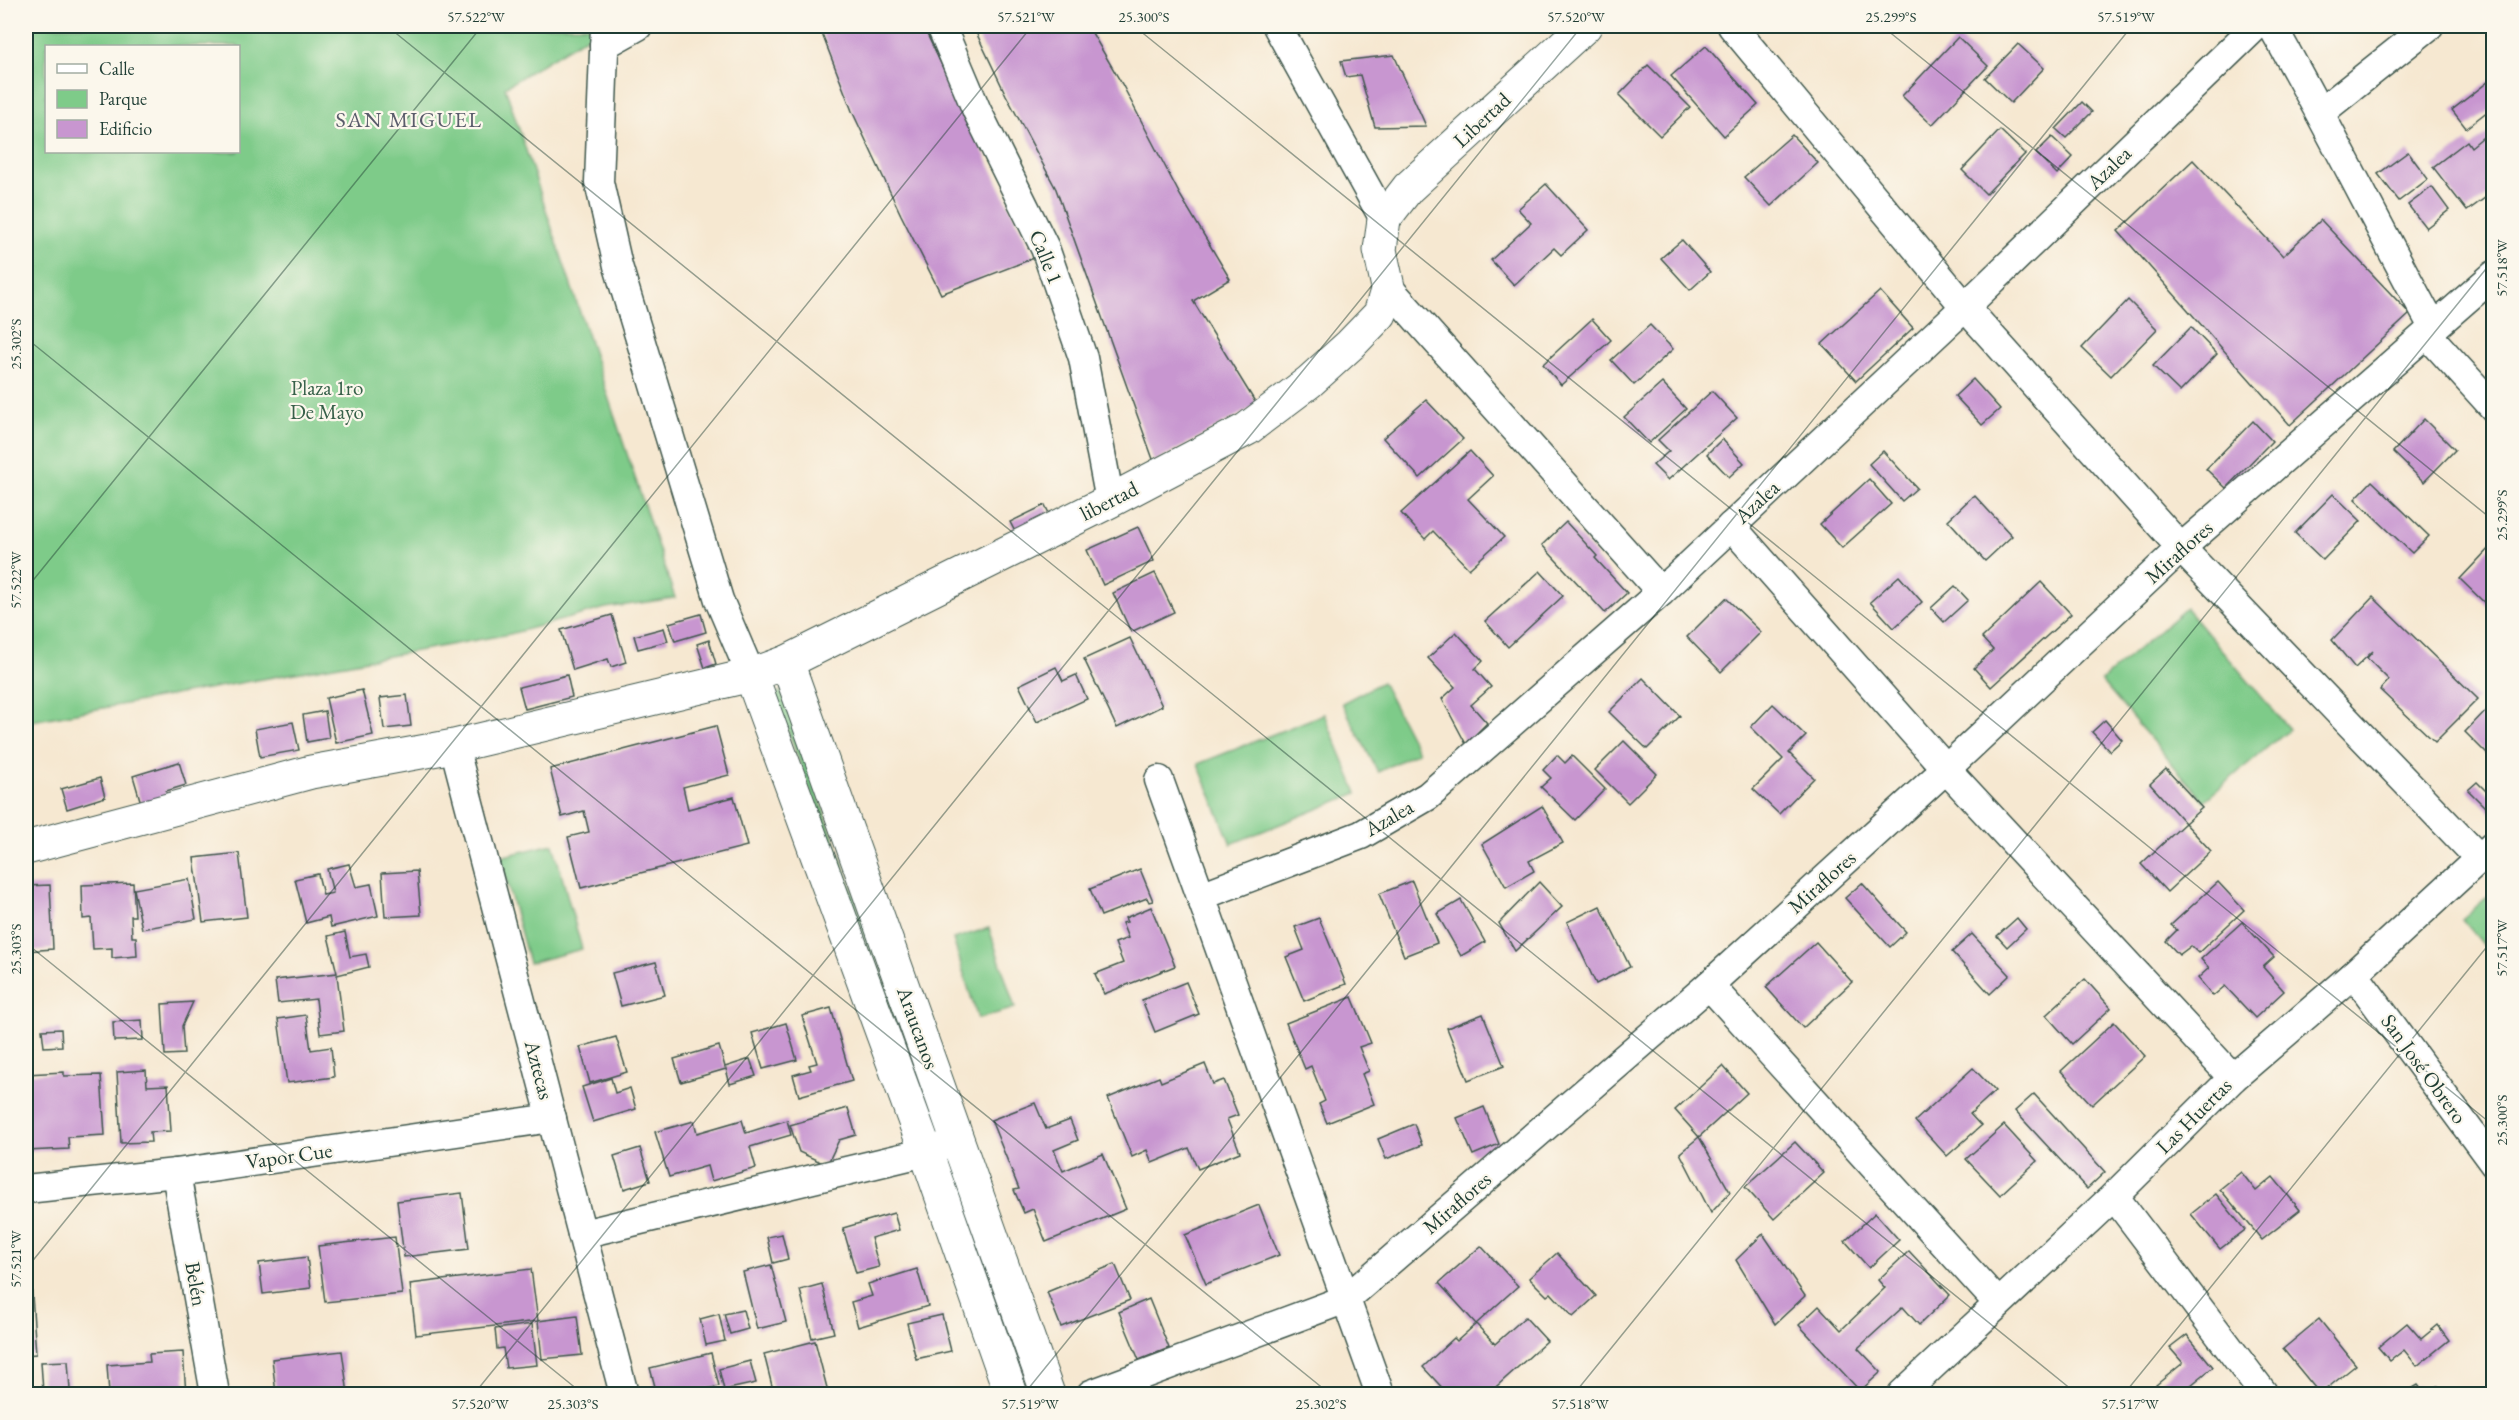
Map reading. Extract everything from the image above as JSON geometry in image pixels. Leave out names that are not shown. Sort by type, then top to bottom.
[{"type":"main road","name":"Libertad","points":[[1384,219],[1408,188],[1585,26]]},
{"type":"main road","points":[[1384,219],[1380,250],[1388,287]]},
{"type":"main road","name":"libertad","points":[[26,848],[311,772],[454,746],[751,675],[787,662],[1110,501],[1247,429],[1309,382],[1350,345],[1380,314],[1388,287]]},
{"type":"main road","name":"Araucanos","points":[[787,662],[1048,1395]]},
{"type":"main road","name":"Araucanos","points":[[751,675],[926,1152],[1011,1395]]},
{"type":"street","points":[[638,26],[605,35],[598,182],[618,266],[719,600],[751,675]]},
{"type":"street","name":"Calle 1","points":[[941,26],[977,111],[1045,248],[1083,358],[1110,501]]},
{"type":"street","points":[[1277,26],[1384,219]]},
{"type":"street","points":[[1732,26],[1965,308],[2181,548],[2486,852]]},
{"type":"street","name":"Azalea","points":[[1201,896],[1361,835],[1428,796],[1661,592],[1965,308],[2256,26]]},
{"type":"street","points":[[2272,26],[2321,112],[2431,331],[2493,408]]},
{"type":"street","points":[[2321,112],[2429,26]]},
{"type":"street","name":"Miraflores","points":[[1091,1395],[1346,1299],[1709,985],[1946,769],[2181,548],[2493,275]]},
{"type":"street","points":[[1388,287],[1661,592]]},
{"type":"street","points":[[1731,526],[1946,769],[2233,1078]]},
{"type":"street","name":"Aztecas","points":[[454,746],[624,1395]]},
{"type":"street","points":[[1159,780],[1380,1395]]},
{"type":"street","name":"Las Huertas","points":[[1902,1395],[2114,1196],[2233,1078],[2354,974],[2486,852]]},
{"type":"street","name":"San José Obrero","points":[[2354,974],[2493,1164]]},
{"type":"street","points":[[1709,985],[1998,1303]]},
{"type":"street","name":"Vapor Cue","points":[[26,1189],[176,1173],[552,1118]]},
{"type":"street","points":[[582,1234],[926,1152],[958,1142]]},
{"type":"street","name":"Belén","points":[[176,1173],[216,1395]]},
{"type":"street","points":[[2114,1196],[2264,1395]]},
{"type":"green space","name":"Plaza 1ro De Mayo","points":[[26,26],[604,26],[505,87],[675,598],[606,608],[510,634],[26,722]]},
{"type":"green space","points":[[2186,608],[2289,729],[2204,801],[2101,681]]},
{"type":"green space","points":[[1382,682],[1418,752],[1378,772],[1342,703]]},
{"type":"green space","points":[[781,691],[936,1125],[932,1126],[775,695]]},
{"type":"green space","points":[[1324,714],[1357,793],[1231,844],[1198,764]]},
{"type":"green space","points":[[553,844],[582,949],[529,963],[500,857]]},
{"type":"green space","points":[[2493,892],[2493,956],[2462,919]]},
{"type":"green space","points":[[989,928],[1015,1008],[978,1019],[953,939]]},
{"type":"building","points":[[819,26],[923,26],[1034,258],[941,294],[852,111]]},
{"type":"building","points":[[973,26],[1088,26],[1122,84],[1180,195],[1230,279],[1193,301],[1257,405],[1154,462],[1056,189],[1006,95]]},
{"type":"building","points":[[1958,37],[1988,66],[1932,125],[1902,96]]},
{"type":"building","points":[[2018,44],[2044,68],[2011,103],[1985,78]]},
{"type":"building","points":[[1706,46],[1758,105],[1724,136],[1671,76]]},
{"type":"building","points":[[1394,55],[1426,126],[1375,127],[1360,75],[1346,77],[1341,61]]},
{"type":"building","points":[[1648,65],[1690,107],[1660,136],[1619,95]]},
{"type":"building","points":[[2493,78],[2493,107],[2466,128],[2452,110]]},
{"type":"building","points":[[2082,102],[2092,112],[2066,138],[2056,129]]},
{"type":"building","points":[[2493,129],[2493,192],[2467,211],[2433,167],[2467,141],[2471,147]]},
{"type":"building","points":[[2000,130],[2025,154],[1986,194],[1962,170]]},
{"type":"building","points":[[1792,135],[1818,163],[1771,206],[1744,177]]},
{"type":"building","points":[[2052,137],[2073,157],[2057,174],[2036,153]]},
{"type":"building","points":[[2408,152],[2428,179],[2399,201],[2378,174]]},
{"type":"building","points":[[2193,160],[2283,256],[2321,220],[2410,314],[2290,425],[2118,231]]},
{"type":"building","points":[[1546,184],[1588,230],[1561,255],[1554,248],[1514,285],[1491,260],[1531,223],[1518,209]]},
{"type":"building","points":[[2432,187],[2449,210],[2426,228],[2408,205]]},
{"type":"building","points":[[1682,240],[1710,272],[1690,290],[1661,258]]},
{"type":"building","points":[[1880,291],[1913,328],[1856,381],[1822,344]]},
{"type":"building","points":[[2128,300],[2157,329],[2111,376],[2082,348]]},
{"type":"building","points":[[1592,319],[1611,340],[1561,385],[1543,364]]},
{"type":"building","points":[[1650,325],[1673,349],[1634,385],[1611,360]]},
{"type":"building","points":[[2191,327],[2217,354],[2180,392],[2153,366]]},
{"type":"building","points":[[1973,379],[2000,409],[1982,425],[1955,396]]},
{"type":"building","points":[[1662,383],[1686,409],[1649,443],[1624,417]]},
{"type":"building","points":[[1712,391],[1737,418],[1668,480],[1653,465],[1669,451],[1658,440]]},
{"type":"building","points":[[1426,400],[1463,439],[1420,478],[1383,438]]},
{"type":"building","points":[[2424,419],[2455,450],[2424,482],[2393,452]]},
{"type":"building","points":[[2253,421],[2272,441],[2226,488],[2206,469]]},
{"type":"building","points":[[1722,439],[1744,463],[1729,477],[1707,454]]},
{"type":"building","points":[[1470,451],[1493,476],[1468,499],[1504,537],[1469,569],[1433,531],[1425,539],[1401,513]]},
{"type":"building","points":[[1883,451],[1917,488],[1902,501],[1869,464]]},
{"type":"building","points":[[1869,479],[1891,504],[1842,548],[1820,524]]},
{"type":"building","points":[[2372,481],[2429,536],[2412,553],[2355,499]]},
{"type":"building","points":[[2333,494],[2361,521],[2323,560],[2295,533]]},
{"type":"building","points":[[1974,495],[2012,536],[1985,561],[1948,520]]},
{"type":"building","points":[[1045,505],[1056,528],[1022,545],[1010,522]]},
{"type":"building","points":[[1566,522],[1627,593],[1605,613],[1542,545]]},
{"type":"building","points":[[1138,527],[1154,561],[1103,585],[1087,550]]},
{"type":"building","points":[[2493,544],[2493,611],[2460,579]]},
{"type":"building","points":[[1540,571],[1563,596],[1508,647],[1485,621]]},
{"type":"building","points":[[1155,573],[1174,612],[1131,632],[1113,593]]},
{"type":"building","points":[[1899,576],[1922,602],[1894,628],[1870,602]]},
{"type":"building","points":[[2041,582],[2071,614],[1991,687],[1974,668],[1993,650],[1982,638]]},
{"type":"building","points":[[1955,586],[1968,600],[1944,622],[1931,608]]},
{"type":"building","points":[[2373,597],[2478,699],[2435,742],[2380,690],[2389,680],[2367,658],[2373,651],[2355,668],[2332,640]]},
{"type":"building","points":[[1726,598],[1761,632],[1721,672],[1687,637]]},
{"type":"building","points":[[701,614],[706,632],[675,641],[669,623]]},
{"type":"building","points":[[612,615],[626,662],[611,667],[608,659],[573,670],[561,630]]},
{"type":"building","points":[[664,628],[668,641],[638,649],[634,636]]},
{"type":"building","points":[[1456,632],[1483,661],[1475,669],[1491,687],[1471,705],[1487,723],[1466,744],[1442,699],[1455,687],[1428,658]]},
{"type":"building","points":[[1130,638],[1162,706],[1117,728],[1084,659]]},
{"type":"building","points":[[709,640],[716,664],[705,668],[697,644]]},
{"type":"building","points":[[1056,667],[1063,681],[1076,675],[1087,699],[1037,722],[1019,685]]},
{"type":"building","points":[[567,675],[572,697],[525,709],[519,687]]},
{"type":"building","points":[[1643,678],[1680,716],[1647,749],[1609,712]]},
{"type":"building","points":[[362,690],[373,735],[336,743],[326,698]]},
{"type":"building","points":[[407,695],[411,726],[384,729],[380,698]]},
{"type":"building","points":[[1773,704],[1806,736],[1789,753],[1814,778],[1779,814],[1753,789],[1783,759],[1751,727]]},
{"type":"building","points":[[2489,707],[2493,711],[2492,759],[2465,732]]},
{"type":"building","points":[[325,711],[329,738],[307,742],[303,715]]},
{"type":"building","points":[[2105,720],[2122,740],[2110,751],[2092,732]]},
{"type":"building","points":[[293,722],[299,750],[260,757],[255,729]]},
{"type":"building","points":[[716,726],[729,775],[683,787],[688,809],[734,797],[747,846],[581,888],[568,837],[589,832],[584,811],[562,817],[550,769]]},
{"type":"building","points":[[1624,741],[1657,774],[1628,803],[1595,770]]},
{"type":"building","points":[[1557,755],[1565,763],[1572,756],[1605,789],[1575,820],[1541,787],[1551,778],[1543,770]]},
{"type":"building","points":[[179,762],[186,785],[166,791],[169,802],[143,810],[133,776]]},
{"type":"building","points":[[2166,769],[2202,808],[2185,823],[2150,784]]},
{"type":"building","points":[[100,778],[105,797],[67,809],[61,789]]},
{"type":"building","points":[[2477,782],[2491,796],[2493,794],[2493,815],[2468,790]]},
{"type":"building","points":[[1542,806],[1563,843],[1529,861],[1534,871],[1506,887],[1482,844]]},
{"type":"building","points":[[2185,823],[2211,851],[2167,892],[2141,864]]},
{"type":"building","points":[[239,853],[247,917],[203,922],[194,858]]},
{"type":"building","points":[[349,864],[356,887],[371,884],[378,916],[331,927],[329,917],[306,923],[295,879],[318,874],[323,895],[333,893],[327,869]]},
{"type":"building","points":[[1140,869],[1153,901],[1149,902],[1147,898],[1101,916],[1090,889]]},
{"type":"building","points":[[417,871],[421,915],[385,917],[382,873]]},
{"type":"building","points":[[189,879],[196,919],[142,929],[134,889]]},
{"type":"building","points":[[1412,881],[1437,943],[1404,956],[1379,894]]},
{"type":"building","points":[[1539,882],[1562,907],[1515,951],[1499,923]]},
{"type":"building","points":[[2218,882],[2244,910],[2198,953],[2191,946],[2179,955],[2166,941],[2177,930],[2171,925]]},
{"type":"building","points":[[133,883],[135,916],[131,916],[132,937],[136,937],[137,956],[112,958],[112,948],[93,949],[91,918],[83,919],[82,885]]},
{"type":"building","points":[[1862,883],[1906,932],[1890,947],[1845,898]]},
{"type":"building","points":[[50,885],[53,949],[26,951],[26,886]]},
{"type":"building","points":[[1461,900],[1485,942],[1461,956],[1437,914]]},
{"type":"building","points":[[1600,906],[1630,967],[1596,984],[1567,922]]},
{"type":"building","points":[[1151,907],[1175,966],[1104,994],[1095,974],[1123,963],[1115,943],[1128,938],[1122,923],[1127,922],[1125,918]]},
{"type":"building","points":[[1319,918],[1346,984],[1304,1001],[1286,957],[1304,950],[1295,927]]},
{"type":"building","points":[[2017,918],[2026,929],[2007,947],[1997,936]]},
{"type":"building","points":[[2242,922],[2274,957],[2263,967],[2284,991],[2255,1018],[2225,986],[2213,996],[2198,978],[2209,968],[2201,959]]},
{"type":"building","points":[[345,932],[350,957],[366,954],[369,967],[337,975],[344,1031],[320,1034],[316,999],[278,1003],[275,980],[337,973],[328,936]]},
{"type":"building","points":[[1972,934],[2010,975],[1990,994],[1952,952]]},
{"type":"building","points":[[1816,942],[1852,982],[1803,1028],[1766,987]]},
{"type":"building","points":[[656,962],[665,995],[621,1006],[612,973]]},
{"type":"building","points":[[2085,979],[2111,1008],[2072,1044],[2046,1015]]},
{"type":"building","points":[[1186,982],[1199,1014],[1155,1032],[1142,1000]]},
{"type":"building","points":[[1352,997],[1371,1043],[1359,1047],[1369,1071],[1362,1074],[1374,1104],[1327,1123],[1319,1104],[1325,1101],[1311,1066],[1305,1069],[1286,1023]]},
{"type":"building","points":[[193,1002],[182,1026],[184,1054],[165,1055],[162,1004]]},
{"type":"building","points":[[831,1008],[852,1081],[799,1096],[793,1075],[811,1070],[809,1065],[817,1063],[802,1016]]},
{"type":"building","points":[[1483,1014],[1504,1066],[1468,1080],[1447,1028]]},
{"type":"building","points":[[306,1015],[311,1050],[331,1047],[334,1077],[287,1083],[278,1019]]},
{"type":"building","points":[[142,1020],[143,1040],[114,1041],[113,1022]]},
{"type":"building","points":[[2114,1022],[2145,1056],[2092,1105],[2061,1071]]},
{"type":"building","points":[[786,1023],[797,1060],[763,1069],[752,1033]]},
{"type":"building","points":[[61,1029],[62,1046],[44,1047],[42,1030]]},
{"type":"building","points":[[616,1037],[627,1072],[590,1083],[580,1047]]},
{"type":"building","points":[[719,1046],[725,1067],[750,1059],[756,1076],[730,1084],[726,1069],[681,1082],[674,1059]]},
{"type":"building","points":[[1205,1064],[1213,1084],[1224,1080],[1238,1115],[1227,1119],[1240,1152],[1198,1169],[1189,1148],[1152,1163],[1147,1150],[1132,1157],[1108,1098],[1159,1077],[1161,1082]]},
{"type":"building","points":[[1723,1066],[1747,1093],[1699,1137],[1675,1110]]},
{"type":"building","points":[[1973,1068],[1995,1091],[1970,1114],[1981,1126],[1947,1156],[1915,1121]]},
{"type":"building","points":[[146,1070],[147,1086],[168,1085],[171,1131],[150,1132],[151,1142],[121,1143],[117,1072]]},
{"type":"building","points":[[64,1072],[64,1076],[101,1075],[105,1135],[68,1137],[69,1149],[26,1151],[26,1074]]},
{"type":"building","points":[[611,1078],[615,1093],[630,1088],[636,1109],[593,1122],[582,1087]]},
{"type":"building","points":[[2034,1094],[2105,1172],[2087,1189],[2015,1111]]},
{"type":"building","points":[[1035,1103],[1046,1129],[1070,1120],[1078,1140],[1054,1150],[1063,1171],[1103,1154],[1126,1209],[1046,1242],[1033,1209],[1024,1213],[1014,1190],[1019,1189],[991,1120]]},
{"type":"building","points":[[1484,1107],[1499,1144],[1473,1155],[1457,1118]]},
{"type":"building","points":[[848,1108],[856,1135],[839,1140],[827,1165],[799,1152],[790,1125]]},
{"type":"building","points":[[742,1120],[746,1133],[787,1120],[791,1135],[750,1147],[756,1168],[711,1181],[707,1166],[669,1177],[655,1132],[694,1121],[697,1133]]},
{"type":"building","points":[[1414,1124],[1422,1145],[1386,1159],[1378,1139]]},
{"type":"building","points":[[2004,1125],[2037,1161],[2000,1195],[1966,1159]]},
{"type":"building","points":[[1699,1137],[1730,1192],[1711,1213],[1680,1153]]},
{"type":"building","points":[[1795,1142],[1824,1173],[1774,1219],[1745,1187]]},
{"type":"building","points":[[640,1148],[650,1181],[624,1189],[614,1156]]},
{"type":"building","points":[[2241,1172],[2256,1191],[2273,1177],[2300,1210],[2262,1240],[2220,1189]]},
{"type":"building","points":[[462,1193],[469,1249],[404,1257],[397,1201]]},
{"type":"building","points":[[2216,1194],[2245,1230],[2220,1249],[2191,1214]]},
{"type":"building","points":[[1259,1205],[1279,1255],[1206,1284],[1185,1235]]},
{"type":"building","points":[[894,1213],[899,1230],[871,1238],[879,1267],[856,1273],[843,1228]]},
{"type":"building","points":[[1875,1213],[1899,1240],[1869,1268],[1845,1241]]},
{"type":"building","points":[[782,1234],[788,1259],[773,1263],[767,1237]]},
{"type":"building","points":[[1763,1234],[1805,1296],[1775,1324],[1736,1260]]},
{"type":"building","points":[[395,1237],[402,1294],[325,1302],[318,1246]]},
{"type":"building","points":[[1481,1246],[1518,1286],[1476,1324],[1439,1283]]},
{"type":"building","points":[[1909,1251],[1950,1295],[1919,1325],[1903,1307],[1858,1348],[1881,1372],[1860,1391],[1799,1325],[1819,1306],[1841,1330],[1885,1288],[1878,1280]]},
{"type":"building","points":[[1557,1253],[1596,1296],[1573,1317],[1551,1293],[1547,1296],[1529,1278]]},
{"type":"building","points":[[307,1257],[311,1288],[263,1294],[259,1263]]},
{"type":"building","points":[[1115,1264],[1130,1300],[1061,1327],[1047,1292]]},
{"type":"building","points":[[771,1265],[786,1322],[757,1329],[743,1272]]},
{"type":"building","points":[[30,1266],[36,1354],[26,1355],[26,1267]]},
{"type":"building","points":[[531,1269],[538,1321],[416,1335],[410,1284]]},
{"type":"building","points":[[917,1269],[928,1306],[858,1327],[851,1302],[872,1296],[868,1284]]},
{"type":"building","points":[[822,1284],[834,1333],[812,1338],[800,1290]]},
{"type":"building","points":[[1149,1299],[1169,1348],[1139,1360],[1119,1312]]},
{"type":"building","points":[[743,1310],[748,1329],[730,1334],[724,1314]]},
{"type":"building","points":[[719,1314],[725,1341],[706,1345],[700,1319]]},
{"type":"building","points":[[942,1315],[951,1351],[916,1359],[907,1323]]},
{"type":"building","points":[[577,1316],[582,1355],[542,1359],[538,1321]]},
{"type":"building","points":[[1525,1317],[1547,1341],[1488,1394],[1448,1394],[1423,1367],[1454,1338],[1457,1341],[1476,1324],[1495,1344]]},
{"type":"building","points":[[2319,1319],[2356,1365],[2320,1394],[2283,1349]]},
{"type":"building","points":[[2407,1323],[2421,1339],[2438,1325],[2449,1340],[2417,1366],[2404,1350],[2390,1361],[2378,1347]]},
{"type":"building","points":[[532,1324],[537,1365],[506,1368],[503,1348],[497,1349],[495,1329]]},
{"type":"building","points":[[2187,1335],[2213,1367],[2180,1394],[2164,1394],[2156,1385],[2183,1363],[2170,1348]]},
{"type":"building","points":[[815,1341],[828,1392],[774,1394],[764,1354]]},
{"type":"building","points":[[342,1351],[348,1394],[276,1394],[272,1359]]},
{"type":"building","points":[[183,1352],[186,1394],[109,1394],[107,1365],[150,1362],[149,1354]]},
{"type":"building","points":[[711,1353],[719,1386],[686,1394],[657,1394],[650,1368]]},
{"type":"building","points":[[68,1361],[70,1390],[43,1392],[41,1362]]},
{"type":"building","points":[[750,1361],[756,1383],[724,1390],[719,1369]]},
{"type":"building","points":[[2418,1385],[2425,1394],[2411,1394],[2408,1391]]},
{"type":"building","points":[[2438,1386],[2443,1394],[2425,1394]]},
{"type":"district","name":"SAN MIGUEL","points":[[409,119]]}]
